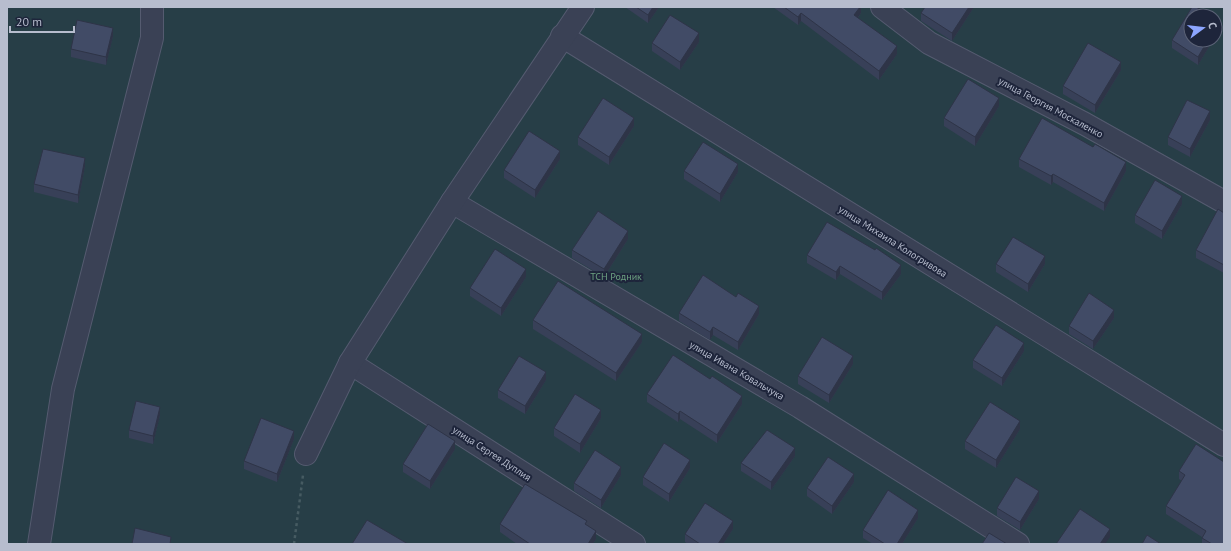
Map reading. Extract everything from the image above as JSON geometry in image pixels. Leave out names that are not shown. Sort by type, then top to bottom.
[{"type":"street","points":[[38,544],[63,389],[152,38],[152,7]]},
{"type":"street","points":[[306,454],[350,362],[452,202],[562,36],[583,7]]},
{"type":"street","name":"улица Георгия Москаленко","points":[[882,7],[929,43],[1085,124],[1224,202]]},
{"type":"street","name":"улица Михаила Кологривова","points":[[562,36],[1224,445]]},
{"type":"street","name":"улица Ивана Ковальчука","points":[[452,202],[800,407],[1018,544]]},
{"type":"street","name":"улица Сергея Дуплия","points":[[350,362],[634,544]]},
{"type":"path","points":[[294,544],[306,454]]},
{"type":"green space","name":"ТСН Родник","points":[[7,7],[1224,7],[1224,544],[7,544]]},
{"type":"building","points":[[636,7],[653,7],[648,15]]},
{"type":"building","points":[[784,7],[860,7],[854,15],[897,46],[879,71],[801,13],[798,17]]},
{"type":"building","points":[[925,7],[969,7],[952,33],[921,13]]},
{"type":"building","points":[[670,15],[699,33],[680,62],[652,43]]},
{"type":"building","points":[[77,20],[113,28],[106,57],[71,49]]},
{"type":"building","points":[[1183,22],[1183,47],[1172,40]]},
{"type":"building","points":[[1088,43],[1121,62],[1095,105],[1063,86]]},
{"type":"building","points":[[1184,48],[1203,48],[1198,57]]},
{"type":"building","points":[[968,79],[999,98],[975,137],[944,118]]},
{"type":"building","points":[[603,98],[634,118],[609,157],[578,137]]},
{"type":"building","points":[[1187,100],[1210,111],[1190,149],[1168,137]]},
{"type":"building","points":[[1042,118],[1093,147],[1095,144],[1126,162],[1104,203],[1053,174],[1051,176],[1019,159]]},
{"type":"building","points":[[529,131],[560,151],[535,190],[504,170]]},
{"type":"building","points":[[703,142],[738,164],[720,194],[684,171]]},
{"type":"building","points":[[43,149],[85,158],[78,195],[34,184]]},
{"type":"building","points":[[1155,180],[1182,196],[1162,231],[1135,215]]},
{"type":"building","points":[[1218,209],[1224,213],[1224,265],[1196,250]]},
{"type":"building","points":[[598,211],[628,231],[604,269],[572,250]]},
{"type":"building","points":[[827,222],[875,250],[876,248],[901,265],[882,292],[840,266],[836,272],[807,255]]},
{"type":"building","points":[[1013,237],[1045,256],[1028,284],[996,264]]},
{"type":"building","points":[[495,249],[526,269],[501,308],[470,288]]},
{"type":"building","points":[[703,275],[736,297],[738,293],[759,306],[738,342],[713,327],[710,332],[679,313]]},
{"type":"building","points":[[558,281],[642,334],[616,373],[533,320]]},
{"type":"building","points":[[1089,293],[1114,310],[1093,341],[1069,326]]},
{"type":"building","points":[[996,325],[1024,343],[1002,378],[973,360]]},
{"type":"building","points":[[822,337],[853,356],[829,395],[798,376]]},
{"type":"building","points":[[673,355],[710,379],[712,376],[742,396],[717,435],[680,411],[678,414],[647,394]]},
{"type":"building","points":[[519,356],[546,372],[525,406],[498,390]]},
{"type":"building","points":[[575,394],[601,410],[580,444],[554,428]]},
{"type":"building","points":[[136,401],[160,407],[153,436],[129,430]]},
{"type":"building","points":[[990,402],[1020,421],[996,460],[965,441]]},
{"type":"building","points":[[261,418],[294,431],[277,474],[244,461]]},
{"type":"building","points":[[428,424],[455,441],[430,481],[403,464]]},
{"type":"building","points":[[767,430],[795,448],[771,482],[741,463]]},
{"type":"building","points":[[664,443],[690,460],[669,494],[643,477]]},
{"type":"building","points":[[1196,444],[1224,462],[1224,544],[1212,544],[1202,538],[1206,531],[1166,506],[1185,475],[1179,471]]},
{"type":"building","points":[[595,450],[621,467],[601,500],[574,483]]},
{"type":"building","points":[[828,457],[854,474],[832,506],[807,488]]},
{"type":"building","points":[[1016,477],[1039,491],[1020,522],[997,508]]},
{"type":"building","points":[[525,484],[587,521],[585,524],[596,531],[588,544],[530,544],[500,524]]},
{"type":"building","points":[[888,490],[918,510],[897,544],[885,544],[863,530]]},
{"type":"building","points":[[705,503],[733,521],[718,544],[700,544],[685,534]]},
{"type":"building","points":[[1080,509],[1110,529],[1100,544],[1056,544]]},
{"type":"building","points":[[367,520],[408,544],[352,544]]},
{"type":"building","points":[[135,528],[171,537],[170,544],[132,544]]},
{"type":"building","points":[[989,533],[1007,544],[982,544]]},
{"type":"building","points":[[1147,535],[1161,544],[1142,544]]}]
